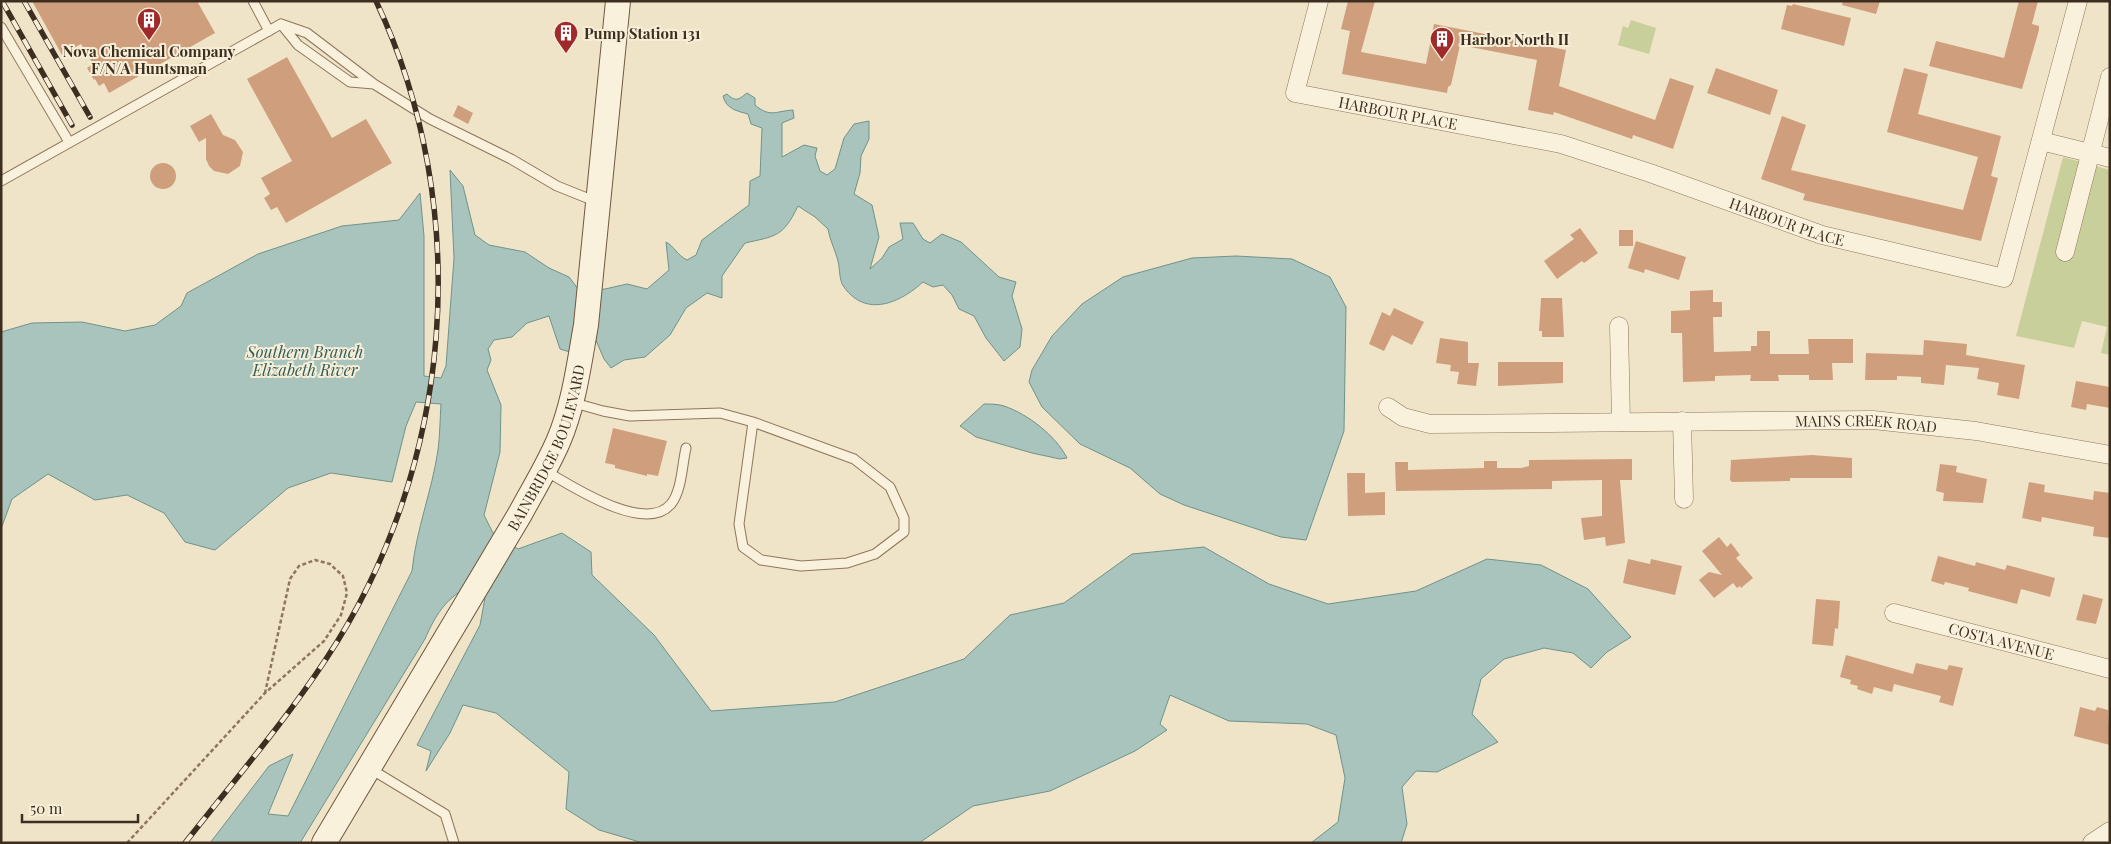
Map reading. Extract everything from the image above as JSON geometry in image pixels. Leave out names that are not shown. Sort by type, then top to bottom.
[{"type":"main road","name":"BAINBRIDGE BOULEVARD","points":[[324,843],[505,539],[558,441],[577,378],[586,325],[618,1]]},
{"type":"street","name":"HARBOUR PLACE","points":[[1318,1],[1295,93],[1561,144],[1650,173],[1822,235],[2004,278],[2078,1]]},
{"type":"street","points":[[2065,252],[2110,77]]},
{"type":"street","points":[[2041,141],[2110,158]]},
{"type":"street","points":[[1619,326],[1620,422]]},
{"type":"street","name":"MAINS CREEK ROAD","points":[[1388,407],[1403,416],[1430,424],[1840,420],[1900,422],[1976,432],[2110,455]]},
{"type":"street","points":[[1682,421],[1684,499]]},
{"type":"street","name":"COSTA AVENUE","points":[[1894,613],[1962,629],[2110,670]]},
{"type":"street","points":[[2092,843],[2110,831]]},
{"type":"lane","points":[[253,1],[269,31]]},
{"type":"lane","points":[[281,24],[298,45],[350,82],[374,84]]},
{"type":"lane","points":[[1,181],[281,24],[307,33],[374,84],[430,119],[511,159],[557,186],[597,202]]},
{"type":"lane","points":[[1,27],[69,142]]},
{"type":"lane","points":[[571,402],[603,412],[630,416],[720,413],[753,422],[854,459],[890,487],[904,518],[904,532],[875,554],[847,563],[801,566],[761,560],[743,546],[739,524],[753,422]]},
{"type":"lane","points":[[544,470],[599,501],[622,510],[656,513],[670,504],[677,491],[686,448]]},
{"type":"lane","points":[[369,768],[445,814],[454,843]]},
{"type":"path","points":[[127,843],[265,693],[324,641],[341,615],[347,593],[343,576],[330,564],[315,560],[299,566],[290,579],[265,693]]},
{"type":"green space","points":[[1631,20],[1656,28],[1649,54],[1618,45],[1623,26],[1628,28]]},
{"type":"green space","points":[[2063,157],[2110,170],[2110,355],[2101,353],[2107,327],[2082,321],[2074,348],[2016,336]]},
{"type":"water","name":"Southern Branch Elizabeth River","points":[[747,93],[755,98],[755,105],[769,113],[793,110],[794,118],[782,123],[782,157],[804,145],[817,148],[815,156],[820,171],[827,175],[835,169],[844,138],[854,124],[869,121],[869,139],[861,156],[860,173],[854,194],[872,205],[879,237],[870,269],[882,258],[889,247],[903,239],[900,223],[913,223],[923,239],[930,243],[942,234],[961,242],[999,277],[1016,282],[1012,296],[1022,329],[1020,347],[1004,361],[986,338],[974,316],[959,309],[952,295],[943,285],[933,287],[923,282],[914,290],[894,301],[873,305],[862,302],[853,297],[842,284],[838,261],[828,229],[815,217],[798,206],[788,224],[778,234],[745,243],[722,276],[722,298],[707,293],[686,308],[670,335],[645,357],[624,360],[611,368],[604,359],[595,338],[583,356],[560,349],[549,316],[527,323],[512,337],[494,340],[488,349],[491,360],[487,370],[501,405],[500,452],[484,515],[493,533],[518,549],[562,533],[591,552],[592,575],[654,635],[711,711],[835,702],[964,659],[1010,615],[1064,603],[1132,554],[1204,547],[1269,584],[1328,604],[1416,591],[1487,559],[1541,565],[1588,589],[1631,637],[1607,652],[1591,668],[1573,653],[1544,648],[1504,659],[1481,679],[1472,714],[1498,742],[1437,772],[1416,771],[1402,787],[1407,824],[1401,843],[1311,843],[1338,822],[1345,778],[1336,735],[1307,724],[1229,721],[1170,695],[1160,724],[1167,730],[1135,751],[1050,791],[973,806],[919,843],[643,843],[599,830],[566,809],[569,772],[496,713],[463,705],[450,733],[426,771],[431,751],[417,745],[480,625],[485,598],[466,587],[446,603],[433,622],[425,639],[300,843],[210,843],[269,766],[293,754],[268,814],[288,816],[412,571],[438,450],[441,404],[416,402],[406,426],[392,482],[331,473],[288,488],[215,550],[185,542],[164,513],[127,495],[95,500],[48,474],[12,499],[1,529],[1,332],[32,323],[82,322],[125,331],[155,325],[181,306],[187,293],[258,254],[342,226],[399,220],[420,193],[424,236],[424,376],[441,378],[446,366],[454,258],[450,170],[463,186],[475,235],[489,245],[525,252],[549,268],[569,277],[579,290],[605,289],[627,284],[647,289],[669,270],[666,242],[687,260],[696,255],[702,240],[749,205],[750,181],[760,176],[762,128],[751,124],[748,114],[729,107],[723,96],[727,94],[737,99]]},
{"type":"water","points":[[1236,256],[1292,259],[1330,277],[1346,307],[1344,431],[1306,540],[1281,537],[1184,505],[1160,494],[1130,468],[1080,444],[1042,407],[1029,382],[1032,370],[1052,336],[1082,304],[1123,277],[1192,258]]},
{"type":"water","points":[[984,404],[1004,406],[1032,420],[1049,434],[1067,458],[1060,459],[1032,453],[976,437],[960,426]]},
{"type":"building","name":"Nova Chemical Company F/N/A Huntsman","points":[[32,1],[197,1],[215,33],[109,93],[104,83],[99,86],[87,68],[93,64],[81,44],[62,55]]},
{"type":"building","points":[[1348,1],[1375,1],[1361,52],[1426,64],[1434,24],[1566,50],[1559,86],[1655,120],[1670,78],[1694,86],[1673,149],[1633,135],[1632,139],[1554,112],[1553,115],[1528,110],[1537,60],[1460,45],[1451,85],[1448,87],[1447,93],[1342,74],[1350,31],[1341,29]]},
{"type":"building","points":[[1843,1],[1880,1],[1876,14],[1842,5]]},
{"type":"building","points":[[2019,1],[2038,1],[2032,24],[2039,26],[2022,89],[1929,66],[1936,41],[2004,58]]},
{"type":"building","points":[[1793,4],[1851,18],[1844,46],[1781,29],[1787,5],[1792,6]]},
{"type":"building","points":[[287,57],[332,138],[366,119],[392,163],[286,223],[277,207],[271,210],[264,198],[270,194],[261,178],[292,161],[247,79]]},
{"type":"building","points":[[1716,68],[1778,90],[1770,115],[1707,93]]},
{"type":"building","points":[[1904,68],[1928,74],[1918,114],[2001,136],[1991,176],[1998,178],[1981,241],[1803,200],[1805,194],[1761,179],[1782,116],[1806,125],[1791,170],[1963,210],[1978,157],[1887,132]]},
{"type":"building","points":[[458,105],[473,113],[468,124],[453,116]]},
{"type":"building","points":[[211,114],[223,135],[235,140],[243,152],[240,166],[228,174],[214,171],[209,166],[206,159],[206,138],[199,142],[190,126]]},
{"type":"building","points":[[163,163],[172,167],[176,176],[172,185],[163,189],[154,185],[150,176],[154,167]]},
{"type":"building","points":[[1580,228],[1598,253],[1584,263],[1582,261],[1557,279],[1544,261],[1574,239],[1570,235]]},
{"type":"building","points":[[1619,230],[1633,230],[1633,246],[1619,246]]},
{"type":"building","points":[[1636,241],[1686,257],[1679,280],[1645,269],[1644,273],[1628,268]]},
{"type":"building","points":[[1713,290],[1713,302],[1722,302],[1722,317],[1713,317],[1714,352],[1751,351],[1751,346],[1757,346],[1757,331],[1770,331],[1770,354],[1809,354],[1808,339],[1853,339],[1853,363],[1832,363],[1833,380],[1809,380],[1809,375],[1778,375],[1779,381],[1750,381],[1751,375],[1715,376],[1715,381],[1683,382],[1682,333],[1671,333],[1671,311],[1690,310],[1690,291]]},
{"type":"building","points":[[1541,298],[1562,298],[1564,337],[1542,337],[1542,331],[1539,331]]},
{"type":"building","points":[[1394,308],[1424,322],[1412,345],[1392,335],[1384,351],[1369,344],[1382,312],[1390,316]]},
{"type":"building","points":[[1440,338],[1468,342],[1468,363],[1479,363],[1476,386],[1457,384],[1459,372],[1450,371],[1451,365],[1436,363]]},
{"type":"building","points":[[1924,340],[1967,344],[1966,355],[2025,365],[2019,399],[1997,395],[1999,383],[1977,379],[1979,368],[1946,365],[1944,385],[1921,383],[1921,377],[1897,376],[1897,380],[1865,380],[1866,353],[1923,355]]},
{"type":"building","points":[[1498,362],[1563,362],[1563,383],[1498,386]]},
{"type":"building","points":[[2076,381],[2110,387],[2110,408],[2087,404],[2086,410],[2071,407]]},
{"type":"building","points":[[613,428],[667,441],[658,476],[647,474],[647,476],[615,468],[615,465],[605,463]]},
{"type":"building","points":[[1812,455],[1852,458],[1852,478],[1790,478],[1790,481],[1732,482],[1730,480],[1731,460]]},
{"type":"building","points":[[1632,459],[1632,480],[1620,480],[1625,543],[1606,546],[1605,537],[1584,540],[1581,518],[1602,516],[1602,480],[1552,481],[1552,489],[1396,491],[1395,462],[1408,462],[1408,470],[1484,468],[1484,461],[1497,461],[1497,468],[1521,468],[1529,466],[1529,460]]},
{"type":"building","points":[[1940,464],[1957,466],[1956,472],[1987,479],[1983,503],[1943,501],[1944,493],[1936,491]]},
{"type":"building","points":[[1347,473],[1365,473],[1365,493],[1385,492],[1385,515],[1348,516]]},
{"type":"building","points":[[2029,482],[2045,485],[2044,492],[2093,500],[2094,491],[2110,493],[2110,538],[2093,536],[2094,527],[2042,517],[2041,522],[2022,518]]},
{"type":"building","points":[[1719,537],[1727,547],[1731,543],[1740,555],[1736,558],[1753,578],[1741,588],[1740,586],[1737,588],[1733,583],[1714,598],[1699,580],[1709,572],[1722,575],[1702,551]]},
{"type":"building","points":[[1938,556],[1975,566],[1976,562],[2005,570],[2007,565],[2055,578],[2050,597],[2021,589],[2017,604],[1968,591],[1969,588],[1945,582],[1944,585],[1931,581]]},
{"type":"building","points":[[1628,559],[1650,564],[1651,559],[1682,566],[1675,595],[1623,583]]},
{"type":"building","points":[[2083,594],[2103,599],[2096,624],[2076,620]]},
{"type":"building","points":[[1816,599],[1840,601],[1838,629],[1835,628],[1833,646],[1812,644]]},
{"type":"building","points":[[1846,655],[1913,674],[1916,663],[1947,670],[1949,665],[1963,668],[1953,706],[1939,702],[1941,696],[1894,684],[1892,692],[1874,687],[1872,694],[1857,689],[1858,686],[1850,684],[1851,680],[1840,677]]},
{"type":"building","points":[[2080,707],[2095,711],[2097,707],[2108,710],[2110,745],[2074,736]]},
{"type":"railway","points":[[2,1],[72,125]]},
{"type":"railway","points":[[24,1],[90,117]]},
{"type":"railway","points":[[185,843],[310,683],[369,584],[402,505],[424,422],[436,337],[437,251],[428,165],[408,82],[376,1]]},
{"type":"place","name":"Nova Chemical Company F/N/A Huntsman","points":[[149,41]]},
{"type":"place","name":"Pump Station 131","points":[[566,54]]},
{"type":"place","name":"Harbor North II","points":[[1442,60]]}]
